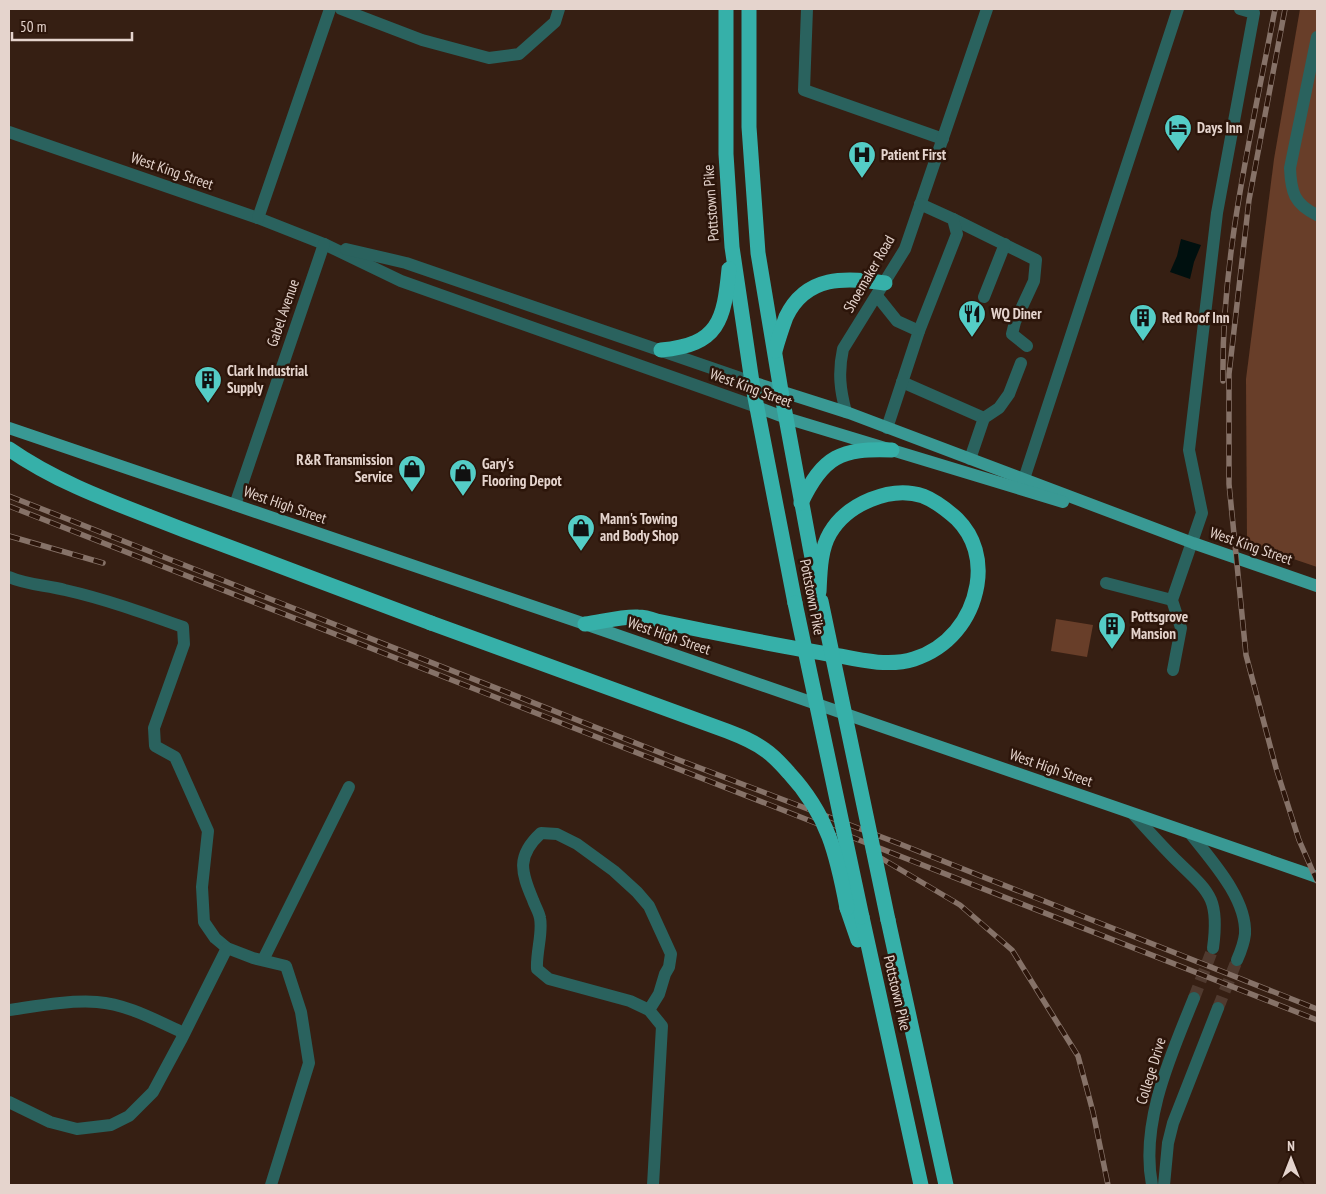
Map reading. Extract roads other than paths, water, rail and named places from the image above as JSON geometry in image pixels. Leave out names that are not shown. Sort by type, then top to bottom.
[{"type":"highway","name":"Pottstown Pike","points":[[726,9],[726,154],[732,247],[752,382],[795,603],[921,1185]]},
{"type":"highway","name":"Pottstown Pike","points":[[749,9],[749,128],[757,243],[780,391],[820,596],[946,1185]]},
{"type":"highway","points":[[661,350],[689,346],[705,336],[717,325],[726,300],[732,247]]},
{"type":"highway","points":[[774,352],[791,309],[809,290],[823,283],[841,279],[881,289]]},
{"type":"highway","points":[[9,450],[66,482],[107,500],[278,566],[727,731],[764,749],[794,778],[821,815],[839,866],[848,908],[882,1010]]},
{"type":"highway","points":[[801,503],[815,477],[834,459],[843,454],[860,450],[892,450]]},
{"type":"highway","points":[[586,624],[638,617],[774,645],[874,662],[899,662],[914,659],[948,640],[965,620],[976,592],[978,577],[975,546],[959,522],[947,510],[935,502],[923,496],[910,493],[880,497],[850,511],[830,533],[822,556],[820,596]]},
{"type":"main road","name":"West King Street","points":[[752,382],[846,412],[1193,543],[1317,586]]},
{"type":"main road","name":"West King Street","points":[[757,407],[786,418],[1175,536]]},
{"type":"main road","name":"West High Street","points":[[9,428],[586,624],[1317,877]]},
{"type":"street","points":[[258,218],[330,9]]},
{"type":"street","points":[[341,9],[422,40],[489,58],[519,54],[555,22],[560,9]]},
{"type":"street","points":[[807,9],[804,90],[943,139]]},
{"type":"street","name":"Shoemaker Road","points":[[846,412],[839,367],[843,349],[905,249],[987,9]]},
{"type":"street","points":[[1024,479],[1178,9]]},
{"type":"street","points":[[1173,670],[1180,628],[1172,600],[1202,513],[1189,450],[1217,213],[1254,13],[1240,9]]},
{"type":"street","points":[[1317,37],[1290,168],[1290,184],[1295,199],[1310,212],[1317,215]]},
{"type":"street","name":"West King Street","points":[[9,132],[258,218],[324,244],[401,281],[757,407]]},
{"type":"street","points":[[920,204],[1036,260],[1034,281],[1015,322],[1012,334],[1028,346]]},
{"type":"street","points":[[887,428],[919,332],[957,234],[953,219]]},
{"type":"street","name":"West King Street","points":[[324,244],[406,263],[752,382]]},
{"type":"street","name":"Gabel Avenue","points":[[235,505],[324,244]]},
{"type":"street","points":[[984,297],[1005,244]]},
{"type":"street","points":[[881,289],[897,320],[919,332]]},
{"type":"street","points":[[970,459],[984,418],[999,408],[1009,394],[1021,363]]},
{"type":"street","points":[[902,382],[984,418]]},
{"type":"street","points":[[9,577],[24,583],[64,590],[134,610],[183,627],[184,644],[154,728],[155,746],[175,757],[208,831],[202,887],[204,922],[215,938],[227,948],[286,966],[301,1012],[309,1063],[271,1185]]},
{"type":"street","points":[[1106,583],[1172,600]]},
{"type":"street","points":[[263,960],[349,787]]},
{"type":"street","points":[[1133,814],[1206,889],[1216,913],[1213,948]]},
{"type":"street","points":[[649,1010],[659,994],[665,974],[669,968],[671,954],[649,906],[614,871],[577,844],[557,834],[540,833],[529,844],[523,859],[522,873],[540,917],[541,930],[536,954],[537,969],[549,979],[630,1001],[649,1010],[662,1026],[653,1185]]},
{"type":"street","points":[[1190,833],[1224,878],[1242,909],[1245,933],[1243,946],[1237,960]]},
{"type":"street","points":[[9,1102],[50,1122],[78,1129],[111,1125],[129,1116],[153,1092],[227,948]]},
{"type":"street","name":"College Drive","points":[[1152,1185],[1150,1174],[1151,1140],[1156,1103],[1164,1074],[1194,998]]},
{"type":"street","points":[[9,1010],[97,1002],[116,1005],[184,1033]]},
{"type":"street","points":[[1164,1185],[1165,1160],[1173,1123],[1218,1008]]},
{"type":"tunnel","points":[[1194,998],[1213,948]]},
{"type":"tunnel","points":[[1218,1008],[1237,960]]},
{"type":"railway","points":[[1223,381],[1227,287],[1233,241],[1248,147],[1275,9]]},
{"type":"railway","points":[[1285,9],[1249,200],[1229,374],[1229,484],[1246,655],[1276,768],[1299,840],[1317,881]]},
{"type":"railway","points":[[9,496],[1317,1009]]},
{"type":"railway","points":[[9,506],[1317,1020]]},
{"type":"railway","points":[[9,536],[103,563]]},
{"type":"railway","points":[[869,851],[960,905],[1012,950],[1078,1056],[1093,1112],[1108,1185]]},
{"type":"place","name":"Days Inn","points":[[1178,152]]},
{"type":"place","name":"Patient First","points":[[862,179]]},
{"type":"place","name":"WQ Diner","points":[[972,338]]},
{"type":"place","name":"Red Roof Inn","points":[[1143,342]]},
{"type":"place","name":"Clark Industrial Supply","points":[[208,404]]},
{"type":"place","name":"R&R Transmission Service","points":[[412,493]]},
{"type":"place","name":"Gary's Flooring Depot","points":[[463,497]]},
{"type":"place","name":"Mann's Towing and Body Shop","points":[[581,552]]},
{"type":"place","name":"Pottsgrove Mansion","points":[[1112,650]]}]
